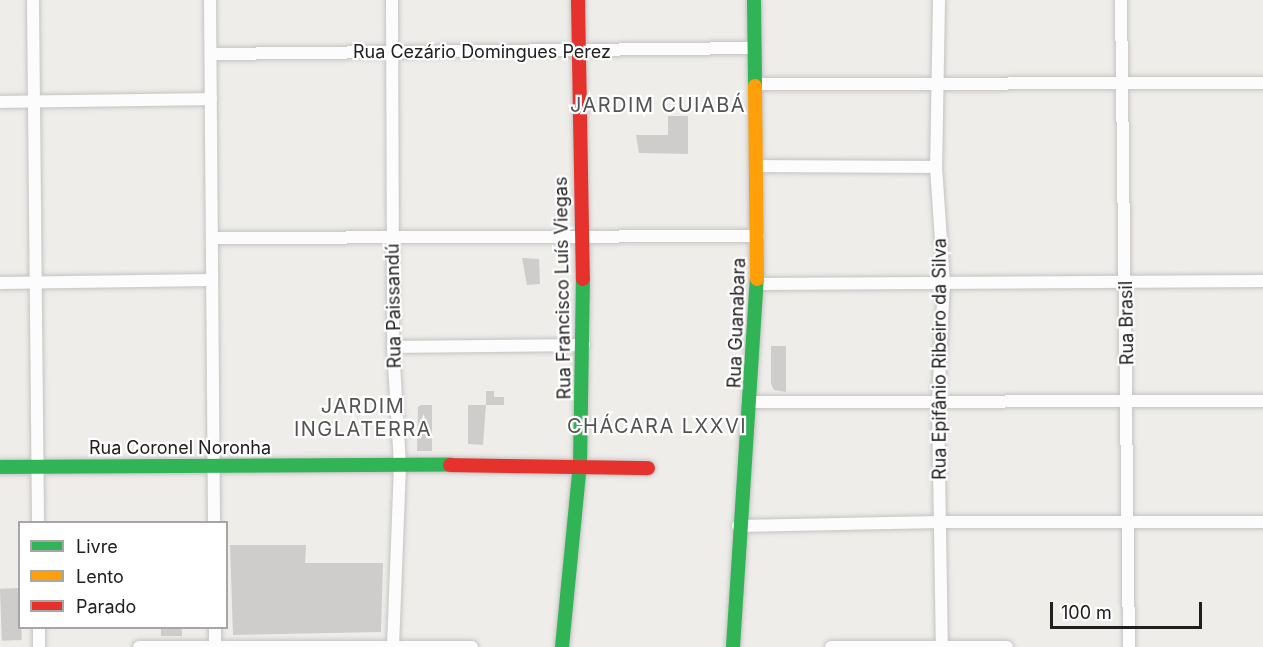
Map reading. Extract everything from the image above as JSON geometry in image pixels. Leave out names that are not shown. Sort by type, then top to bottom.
[{"type":"street","points":[[33,0],[38,521]]},
{"type":"street","points":[[210,0],[214,521]]},
{"type":"street","name":"Rua Paissandú","points":[[392,0],[393,347],[400,465],[393,646]]},
{"type":"street","name":"Rua Francisco Luís Viegas","points":[[562,647],[580,465],[584,345],[580,234],[578,0]]},
{"type":"street","name":"Rua Guanabara","points":[[733,647],[738,526],[752,402],[757,284],[758,166],[754,84],[754,0]]},
{"type":"street","name":"Rua Epifânio Ribeiro da Silva","points":[[939,0],[940,84],[936,167],[944,283],[938,402],[942,646]]},
{"type":"street","name":"Rua Brasil","points":[[1120,0],[1128,403],[1129,647]]},
{"type":"street","name":"Rua Cezário Domingues Perez","points":[[211,54],[578,53],[754,48]]},
{"type":"street","points":[[754,84],[1263,83]]},
{"type":"street","points":[[0,102],[211,99]]},
{"type":"street","points":[[758,166],[936,167]]},
{"type":"street","points":[[212,238],[580,234],[758,236]]},
{"type":"street","points":[[0,283],[212,280]]},
{"type":"street","points":[[757,284],[1126,280],[1263,281]]},
{"type":"street","points":[[393,347],[584,345]]},
{"type":"street","points":[[752,402],[1263,401]]},
{"type":"street","name":"Rua Coronel Noronha","points":[[0,467],[580,465],[648,468]]},
{"type":"street","points":[[738,526],[940,522],[1263,522]]},
{"type":"street","points":[[39,629],[39,647]]},
{"type":"street","points":[[215,629],[215,647]]},
{"type":"street","points":[[139,647],[472,647]]},
{"type":"street","points":[[831,647],[1007,647]]},
{"type":"building","points":[[668,116],[688,116],[688,154],[639,153],[636,135],[668,135]]},
{"type":"building","points":[[522,258],[539,259],[540,284],[527,285]]},
{"type":"building","points":[[771,346],[786,346],[786,392],[774,390],[771,384]]},
{"type":"building","points":[[486,391],[494,391],[494,397],[504,397],[504,405],[486,405]]},
{"type":"building","points":[[432,405],[432,451],[417,451],[418,407]]},
{"type":"building","points":[[468,405],[486,405],[483,445],[468,444]]},
{"type":"building","points":[[230,545],[306,545],[305,563],[383,563],[381,632],[233,635]]},
{"type":"building","points":[[18,588],[18,629],[21,629],[22,640],[2,641],[0,589]]},
{"type":"building","points":[[161,629],[182,629],[182,636],[161,636]]},
{"type":"traffic: fast","points":[[754,0],[755,86]]},
{"type":"traffic: fast","points":[[562,647],[580,465],[583,279]]},
{"type":"traffic: fast","points":[[733,647],[757,279]]},
{"type":"traffic: fast","points":[[0,467],[450,465]]},
{"type":"traffic: slow","points":[[755,86],[757,279]]},
{"type":"traffic: jam","points":[[578,0],[583,279]]},
{"type":"traffic: jam","points":[[450,465],[648,468]]},
{"type":"district","name":"JARDIM CUIABÁ","points":[[658,105]]},
{"type":"district","name":"JARDIM INGLATERRA","points":[[363,418]]},
{"type":"district","name":"CHÁCARA LXXVI","points":[[657,426]]}]
